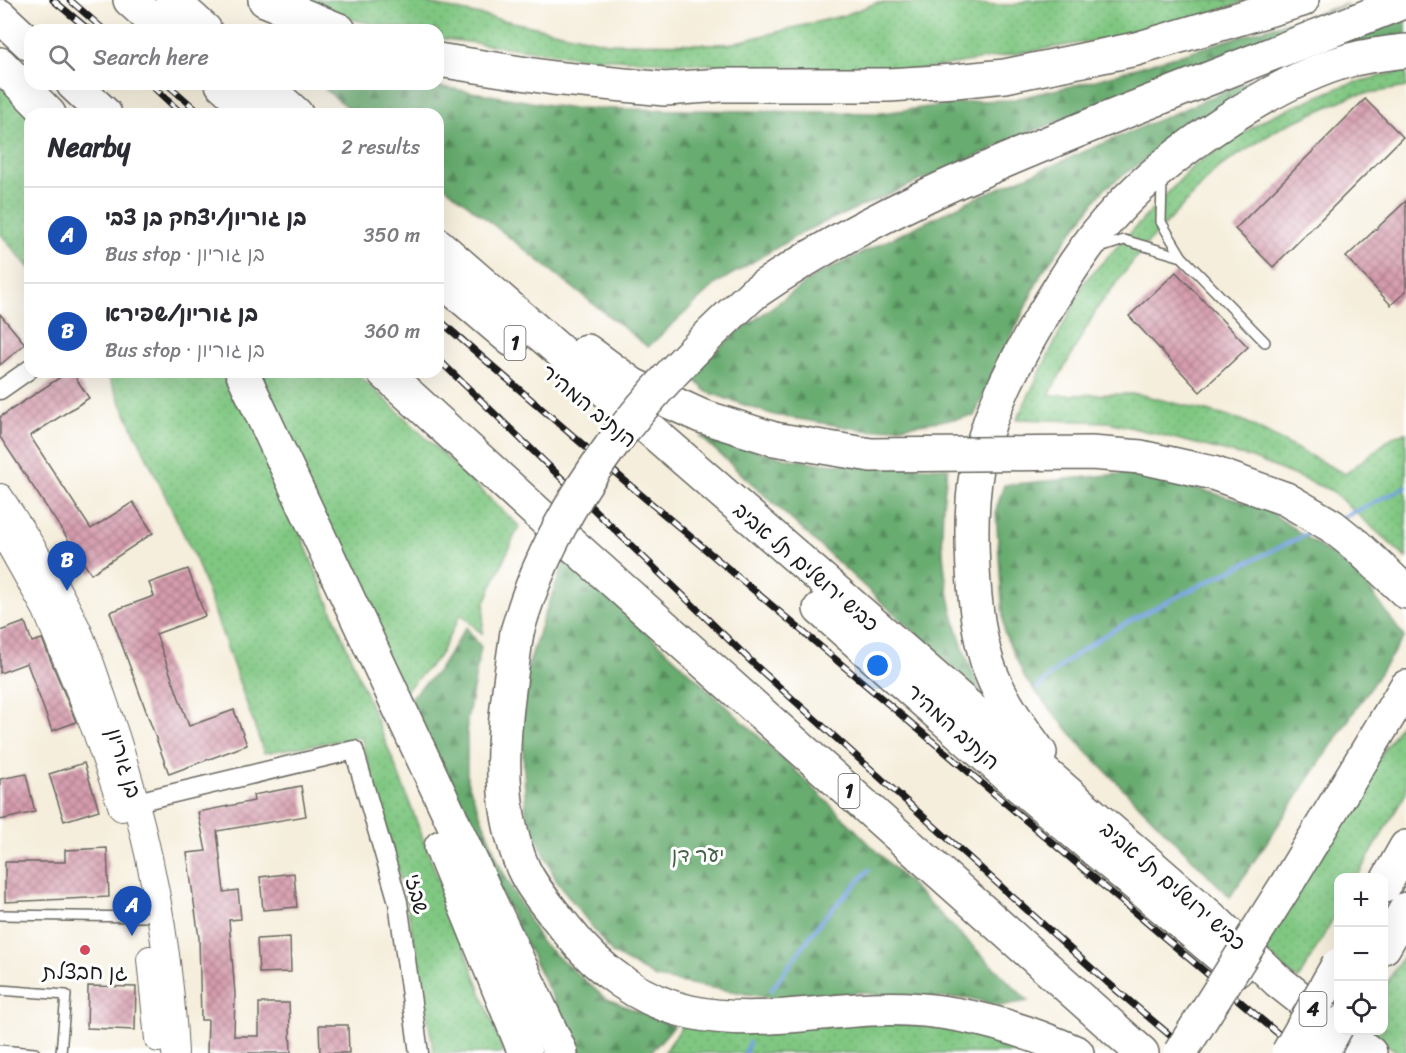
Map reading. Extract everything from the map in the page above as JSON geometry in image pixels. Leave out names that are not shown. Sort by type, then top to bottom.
[{"type":"highway","points":[[130,0],[156,24]]},
{"type":"highway","points":[[172,0],[198,24]]},
{"type":"highway","points":[[265,0],[324,24]]},
{"type":"highway","points":[[444,61],[553,78],[665,89],[722,85],[888,85],[955,81],[1005,76],[1136,49],[1302,0]]},
{"type":"highway","points":[[1077,1053],[1020,1030],[946,1013],[875,1008],[763,1017],[690,1012],[657,999],[604,971],[584,951],[524,870],[511,831],[505,794],[503,750],[517,632],[528,591],[563,520],[607,450],[663,380],[699,343],[754,293],[802,260],[949,185],[1047,143],[1406,1]]},
{"type":"highway","points":[[0,16],[24,38]]},
{"type":"highway","points":[[1074,801],[1009,711],[991,672],[982,638],[975,583],[975,479],[989,422],[1019,354],[1073,266],[1116,211],[1163,166],[1246,107],[1320,71],[1366,56],[1406,51]]},
{"type":"highway","points":[[0,64],[24,88]]},
{"type":"highway","points":[[25,90],[43,108]]},
{"type":"highway","points":[[79,90],[99,108]]},
{"type":"highway","points":[[229,90],[248,108]]},
{"type":"highway","points":[[270,90],[289,108]]},
{"type":"highway","points":[[444,248],[633,385],[701,416],[774,440],[871,455],[1091,453],[1141,457],[1181,465],[1251,485],[1286,499],[1332,526],[1377,562],[1406,592]]},
{"type":"highway","name":"כביש ירושלים תל אביב","points":[[444,249],[1074,801],[1216,922],[1278,981],[1334,1026]]},
{"type":"highway","name":"הנתיב המהיר","points":[[444,282],[623,434],[1017,784],[1338,1053]]},
{"type":"highway","points":[[245,378],[561,1053]]},
{"type":"highway","name":"1","points":[[391,378],[565,538],[1142,1053]]},
{"type":"highway","points":[[278,448],[525,1053]]},
{"type":"highway","points":[[1180,1053],[1288,882],[1406,687]]},
{"type":"highway","points":[[1388,878],[1406,847]]},
{"type":"highway","points":[[1388,939],[1406,909]]},
{"type":"highway","points":[[491,969],[518,1053]]},
{"type":"highway","name":"4","points":[[1288,1053],[1334,972]]},
{"type":"highway","name":"4","points":[[1322,1053],[1334,1031]]},
{"type":"highway","name":"כביש ירושלים תל אביב","points":[[1346,1035],[1370,1053]]},
{"type":"street","points":[[0,390],[24,373]]},
{"type":"street","name":"בן גוריון","points":[[0,497],[58,590],[79,632],[128,766],[129,804],[159,1053]]},
{"type":"street","name":"בן גוריון","points":[[0,528],[46,610],[96,732],[129,804],[160,917],[172,997],[175,1053]]},
{"type":"street","name":"שבזי","points":[[129,804],[354,750],[398,902],[419,1053]]},
{"type":"lane","points":[[1163,166],[1161,222],[1182,257],[1265,342]]},
{"type":"lane","points":[[1073,266],[1105,244],[1124,240],[1182,257]]},
{"type":"lane","points":[[0,915],[144,917]]},
{"type":"lane","points":[[0,990],[66,995],[61,1053]]},
{"type":"lane","points":[[0,1050],[35,1053]]},
{"type":"green space","points":[[299,0],[412,0],[608,43],[729,44],[845,15],[876,3],[1014,5],[1027,0],[1250,0],[1159,30],[918,70],[754,67],[579,57],[444,39],[444,24],[373,24],[349,19]]},
{"type":"green space","points":[[1347,4],[1015,139],[805,231],[717,283],[648,347],[444,186],[444,108],[348,108],[326,90],[444,90],[444,87],[567,108],[882,113],[975,101],[1010,100],[1093,81]]},
{"type":"green space","points":[[1406,14],[1406,34],[1351,47],[1218,107],[1104,189],[1042,272],[974,416],[870,431],[774,415],[707,392],[694,379],[695,370],[734,335],[815,276],[971,200]]},
{"type":"green space","points":[[1406,70],[1406,87],[1352,96],[1280,128],[1218,168],[1144,247],[1098,307],[1049,395],[1138,394],[1242,420],[1345,474],[1395,435],[1406,433],[1406,558],[1332,491],[1252,458],[1109,422],[1017,419],[1085,281],[1194,165],[1267,118],[1345,85]]},
{"type":"green space","points":[[0,81],[25,108],[24,262],[0,233]]},
{"type":"green space","points":[[109,378],[229,378],[265,447],[399,775],[504,1053],[434,1053],[406,900],[361,737],[264,753],[197,562]]},
{"type":"green space","points":[[257,378],[362,378],[519,526],[485,602],[482,634],[461,614],[439,656],[399,698]]},
{"type":"green space","points":[[700,436],[790,459],[821,463],[948,468],[942,526],[947,584],[961,641],[983,695]]},
{"type":"green space","points":[[1131,473],[1168,480],[1264,508],[1358,573],[1404,637],[1230,897],[1083,748],[1026,680],[1004,632],[996,510],[1004,485]]},
{"type":"green space","name":"יער דן","points":[[566,558],[793,768],[1028,1001],[1000,1006],[969,998],[892,998],[861,992],[787,1001],[656,978],[612,953],[556,880],[526,813],[522,728],[525,677],[542,621]]},
{"type":"green space","points":[[466,627],[481,647],[467,721],[467,780],[500,866],[541,942],[605,998],[674,1026],[650,1053],[580,1053],[478,847],[410,698],[439,670]]},
{"type":"green space","points":[[1406,715],[1406,793],[1359,873],[1334,873],[1334,917],[1298,980],[1262,948]]},
{"type":"green space","points":[[1406,951],[1406,1053],[1399,1053],[1372,1035],[1388,1035],[1388,981]]},
{"type":"green space","points":[[682,1019],[949,1025],[1046,1053],[664,1053],[680,1030]]},
{"type":"building","points":[[1365,99],[1403,137],[1273,267],[1235,229]]},
{"type":"building","points":[[1406,201],[1406,291],[1391,305],[1346,257]]},
{"type":"building","points":[[1176,272],[1248,347],[1200,392],[1129,316]]},
{"type":"building","points":[[0,314],[24,345],[0,365]]},
{"type":"building","points":[[59,378],[76,378],[89,398],[30,436],[91,529],[133,502],[153,533],[91,574],[0,437],[0,417]]},
{"type":"building","points":[[188,569],[205,616],[156,634],[189,726],[234,710],[247,745],[169,774],[110,612],[154,596],[149,583]]},
{"type":"building","points":[[25,622],[32,642],[42,639],[76,722],[52,731],[27,663],[0,673],[0,631]]},
{"type":"building","points":[[84,763],[99,810],[64,821],[49,774]]},
{"type":"building","points":[[26,774],[35,812],[0,820],[0,779]]},
{"type":"building","points":[[301,786],[306,816],[217,831],[224,892],[238,890],[241,919],[229,920],[235,994],[234,1036],[259,1036],[259,1003],[289,1003],[291,1053],[207,1053],[208,1020],[201,1020],[199,938],[187,853],[206,851],[198,812],[254,801],[253,795]]},
{"type":"building","points":[[107,848],[109,897],[5,902],[5,862],[65,862],[65,850]]},
{"type":"building","points":[[294,873],[297,907],[263,910],[260,877]]},
{"type":"building","points":[[290,937],[291,972],[259,973],[257,939]]},
{"type":"building","points":[[88,986],[136,987],[135,1030],[87,1028]]},
{"type":"building","points":[[319,1025],[348,1025],[349,1053],[320,1053]]},
{"type":"waterway","points":[[1342,518],[1406,487]]},
{"type":"waterway","points":[[1038,688],[1069,659],[1122,625],[1315,530]]},
{"type":"waterway","points":[[771,990],[822,920],[869,870]]},
{"type":"waterway","points":[[745,1053],[749,1043]]},
{"type":"railway","points":[[53,0],[82,24]]},
{"type":"railway","points":[[70,0],[97,24]]},
{"type":"railway","points":[[156,90],[176,108]]},
{"type":"railway","points":[[174,90],[194,108]]},
{"type":"railway","points":[[444,324],[640,494],[1301,1053]]},
{"type":"railway","points":[[444,365],[755,665],[1107,982],[1191,1053]]},
{"type":"place","name":"בן גוריון/שפירא","points":[[67,591]]},
{"type":"place","name":"בן גוריון/יצחק בן צבי","points":[[132,936]]},
{"type":"place","name":"גן חבצלת","points":[[85,950]]}]
